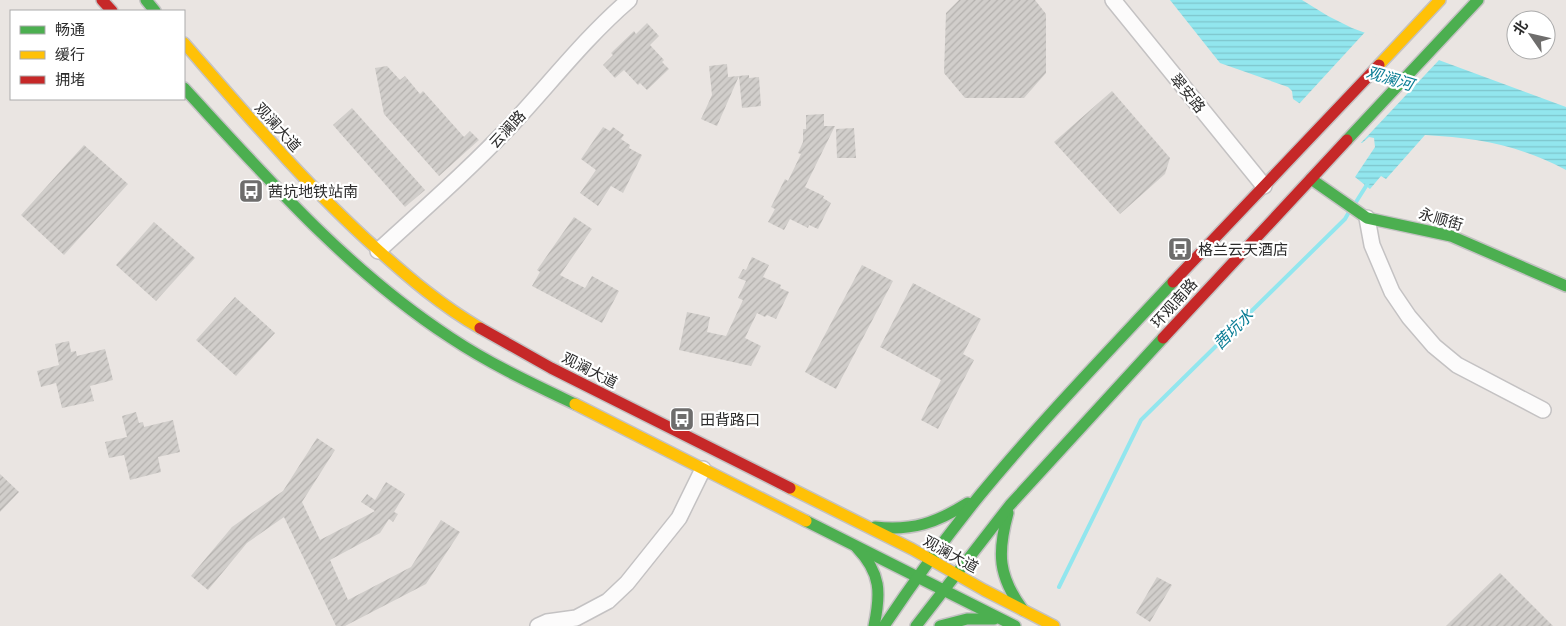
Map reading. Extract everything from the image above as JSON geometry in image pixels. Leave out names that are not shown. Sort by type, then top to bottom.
[{"type":"main road","points":[[102,0],[111,10]]},
{"type":"main road","points":[[146,0],[154,10]]},
{"type":"main road","name":"环观南路","points":[[884,626],[916,577],[980,495],[1022,446],[1264,186],[1442,16],[1478,0]]},
{"type":"main road","name":"环观南路","points":[[916,626],[942,590],[1010,505],[1324,164],[1442,16]]},
{"type":"main road","name":"观澜大道","points":[[185,44],[287,161],[378,251],[433,297],[468,321],[552,368],[956,573],[1054,626]]},
{"type":"main road","points":[[185,89],[305,217],[355,264],[440,331],[494,363],[1011,624]]},
{"type":"main road","name":"永顺街","points":[[1311,178],[1363,215],[1451,236],[1566,286]]},
{"type":"main road","points":[[864,526],[892,529],[932,524],[980,495]]},
{"type":"main road","points":[[1010,505],[1003,527],[1000,547],[1002,574],[1013,598],[1024,611]]},
{"type":"main road","points":[[850,542],[861,552],[876,573],[879,584],[879,598],[874,626]]},
{"type":"main road","points":[[940,626],[953,621],[975,617],[1011,624]]},
{"type":"street","name":"云澜路","points":[[378,251],[473,164],[577,50],[608,18],[629,0]]},
{"type":"street","name":"翠安路","points":[[1113,0],[1264,186]]},
{"type":"street","points":[[1363,215],[1372,245],[1392,292],[1409,317],[1434,346],[1457,365],[1544,410]]},
{"type":"street","points":[[538,626],[547,622],[576,618],[608,601],[621,589],[679,518],[703,468]]},
{"type":"water","name":"观澜河","points":[[1170,0],[1302,0],[1352,28],[1566,107],[1566,170],[1532,154],[1498,144],[1463,138],[1425,135],[1386,179],[1381,176],[1370,189],[1355,177],[1375,147],[1374,138],[1369,137],[1362,143],[1359,143],[1293,99],[1292,91],[1288,87],[1220,63]]},
{"type":"pier","points":[[1366,31],[1440,59],[1359,145],[1298,105]]},
{"type":"building","points":[[959,0],[1035,0],[1046,14],[1046,73],[1024,98],[965,98],[944,73],[946,13]]},
{"type":"building","points":[[647,23],[659,36],[650,45],[664,60],[662,62],[669,69],[647,90],[640,83],[638,85],[624,70],[615,78],[603,65],[613,55],[611,53],[634,31],[636,34]]},
{"type":"building","points":[[727,64],[728,77],[749,75],[749,78],[759,77],[761,106],[742,108],[739,76],[717,126],[701,119],[712,95],[709,66]]},
{"type":"building","points":[[387,66],[400,80],[405,76],[420,94],[423,91],[464,137],[470,131],[479,140],[439,176],[384,114],[375,68]]},
{"type":"building","points":[[1112,91],[1170,158],[1165,174],[1120,214],[1054,142]]},
{"type":"building","points":[[352,108],[425,190],[405,207],[333,125]]},
{"type":"building","points":[[824,114],[824,126],[835,126],[805,187],[824,196],[823,198],[831,203],[818,229],[809,225],[808,228],[790,219],[784,230],[768,222],[775,209],[771,207],[785,179],[788,181],[801,154],[798,153],[803,142],[803,129],[806,129],[806,115]]},
{"type":"building","points":[[603,127],[610,131],[613,127],[624,135],[621,139],[630,145],[629,148],[642,155],[623,193],[611,186],[598,206],[580,193],[596,170],[581,159]]},
{"type":"building","points":[[854,128],[856,158],[837,158],[836,129]]},
{"type":"building","points":[[84,145],[128,184],[64,255],[21,215]]},
{"type":"building","points":[[574,217],[592,229],[560,275],[585,288],[592,276],[619,291],[602,323],[532,286],[540,272],[537,270]]},
{"type":"building","points":[[154,222],[195,258],[156,301],[116,265]]},
{"type":"building","points":[[752,257],[769,265],[763,277],[781,285],[780,288],[789,292],[776,319],[757,313],[745,338],[761,346],[751,366],[679,350],[687,312],[710,317],[707,332],[726,336],[743,300],[738,298],[746,281],[738,278],[743,269],[746,270]]},
{"type":"building","points":[[862,265],[893,281],[836,389],[805,372]]},
{"type":"building","points":[[913,283],[981,319],[963,354],[974,360],[938,429],[921,420],[941,380],[880,347]]},
{"type":"building","points":[[235,297],[275,333],[236,376],[196,340]]},
{"type":"building","points":[[69,341],[71,352],[76,351],[77,356],[105,349],[113,380],[90,386],[94,401],[62,408],[56,383],[41,387],[37,371],[59,365],[55,344]]},
{"type":"building","points":[[136,412],[139,423],[143,422],[144,427],[173,420],[180,452],[158,457],[161,472],[130,480],[124,455],[109,458],[105,442],[127,437],[122,416]]},
{"type":"building","points":[[317,438],[335,450],[302,502],[320,540],[375,511],[361,502],[367,494],[375,500],[386,482],[405,494],[394,512],[398,514],[393,522],[389,519],[380,533],[330,560],[348,600],[411,567],[441,520],[460,532],[426,584],[345,626],[336,626],[284,517],[247,543],[208,590],[191,576],[232,527],[283,491]]},
{"type":"building","points":[[0,474],[19,492],[0,512]]},
{"type":"building","points":[[1500,573],[1553,626],[1446,626]]},
{"type":"building","points":[[1157,577],[1172,585],[1150,622],[1136,613]]},
{"type":"waterway","name":"茜坑水","points":[[1356,202],[1368,183]]},
{"type":"waterway","name":"茜坑水","points":[[1059,587],[1141,420],[1345,219],[1349,212]]},
{"type":"traffic: fast","points":[[146,0],[154,10]]},
{"type":"traffic: fast","points":[[1347,140],[1478,0]]},
{"type":"traffic: fast","points":[[185,89],[310,222],[343,253],[413,312],[481,356],[575,404]]},
{"type":"traffic: fast","points":[[1311,179],[1367,218],[1451,236],[1566,286]]},
{"type":"traffic: fast","points":[[884,626],[930,559],[1003,467],[1173,282]]},
{"type":"traffic: fast","points":[[916,626],[1010,505],[1163,338]]},
{"type":"traffic: fast","points":[[875,527],[901,528],[924,524],[945,516],[968,503]]},
{"type":"traffic: fast","points":[[1008,513],[1002,540],[1002,564],[1009,586],[1023,610]]},
{"type":"traffic: fast","points":[[806,521],[1015,626]]},
{"type":"traffic: fast","points":[[857,548],[871,566],[877,584],[878,603],[874,626]]},
{"type":"traffic: fast","points":[[940,626],[967,619],[994,619]]},
{"type":"traffic: slow","points":[[1379,65],[1440,0]]},
{"type":"traffic: slow","points":[[185,44],[278,149],[351,225],[426,291],[480,328]]},
{"type":"traffic: slow","points":[[575,404],[806,521]]},
{"type":"traffic: slow","points":[[790,488],[912,549],[984,590],[1054,626]]},
{"type":"traffic: jam","points":[[102,0],[111,10]]},
{"type":"traffic: jam","points":[[1173,282],[1379,65]]},
{"type":"traffic: jam","points":[[1163,338],[1347,140]]},
{"type":"traffic: jam","points":[[480,328],[551,368],[790,488]]},
{"type":"place","name":"茜坑地铁站南","points":[[251,191]]},
{"type":"place","name":"格兰云天酒店","points":[[1180,249]]},
{"type":"place","name":"田背路口","points":[[682,419]]}]
